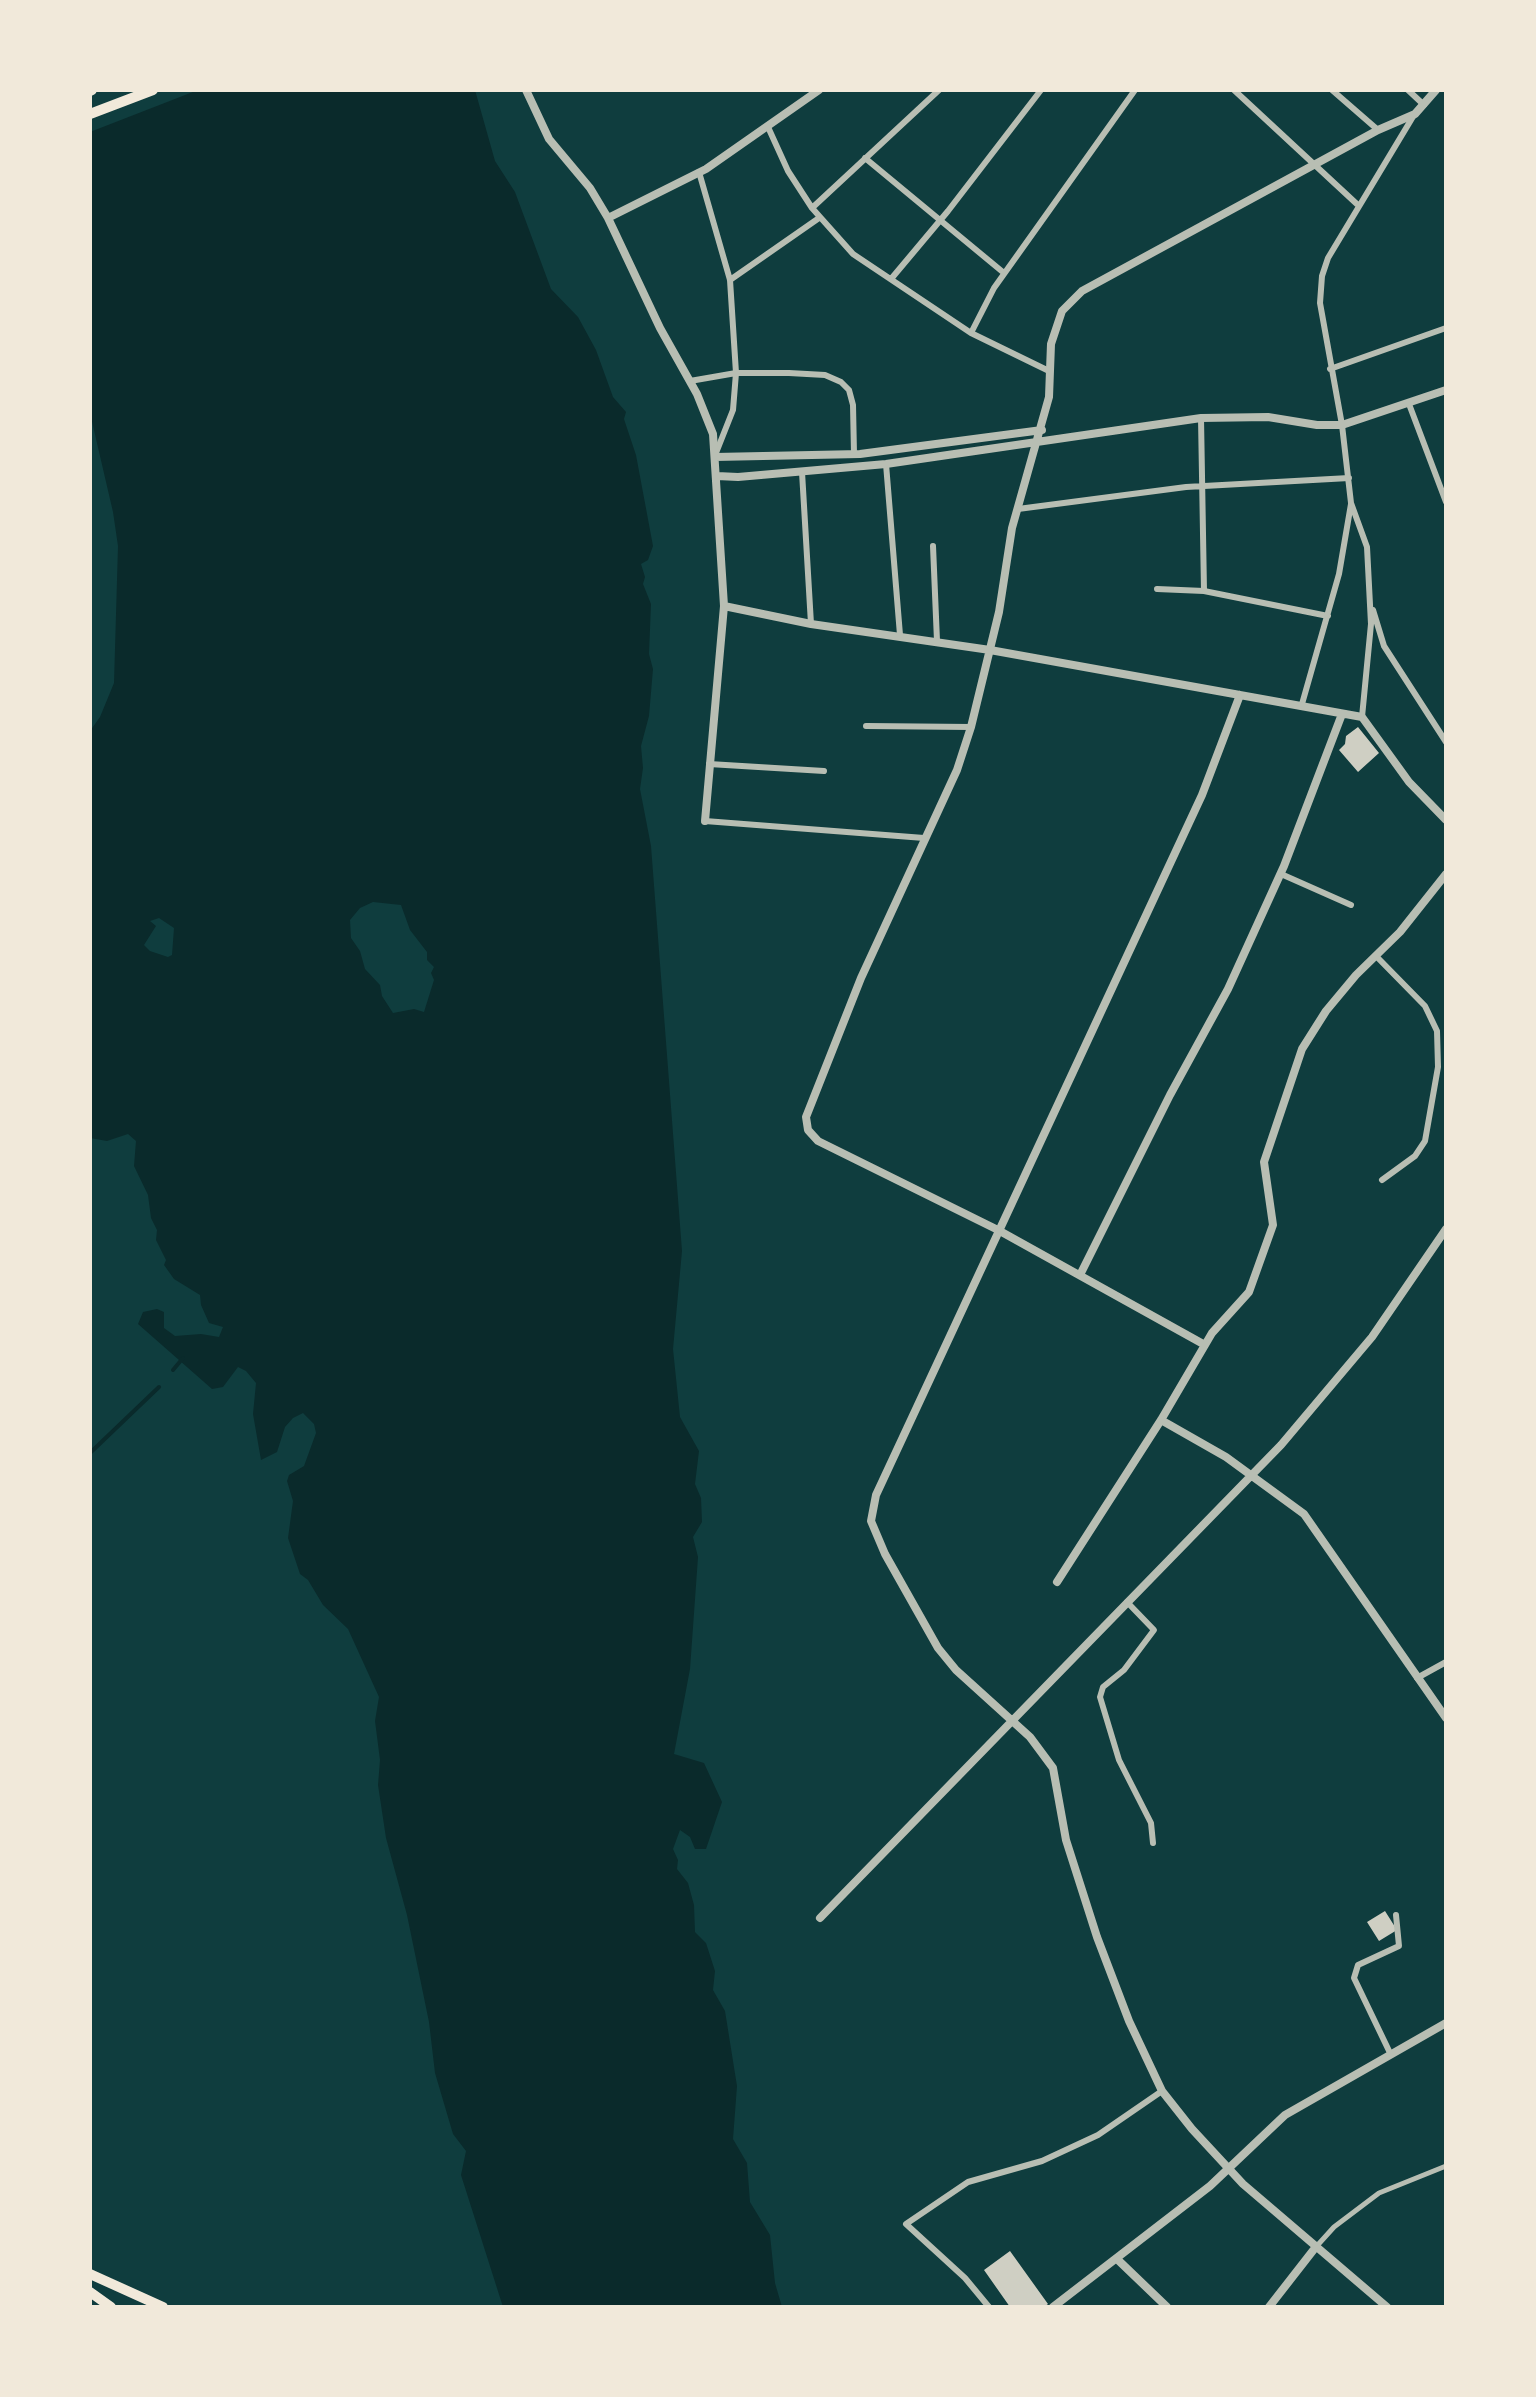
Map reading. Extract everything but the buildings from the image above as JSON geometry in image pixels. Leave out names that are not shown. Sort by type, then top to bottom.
[{"type":"main road","points":[[90,114],[152,90]]},
{"type":"main road","points":[[90,2274],[161,2306]]},
{"type":"main road","points":[[90,2292],[111,2307]]},
{"type":"street","points":[[526,90],[549,139],[590,188],[608,218],[690,381],[712,434],[724,606],[705,821],[924,838]]},
{"type":"street","points":[[608,218],[699,172],[818,90]]},
{"type":"street","points":[[812,208],[939,90]]},
{"type":"street","points":[[891,279],[1042,90]]},
{"type":"street","points":[[971,334],[1004,273],[1135,90]]},
{"type":"street","points":[[1234,90],[1359,206]]},
{"type":"street","points":[[1332,90],[1378,130]]},
{"type":"street","points":[[1408,90],[1424,105]]},
{"type":"street","points":[[1302,704],[1339,574],[1351,503],[1320,304],[1322,276],[1328,258],[1415,114],[1436,90]]},
{"type":"street","points":[[1205,1344],[998,1230],[818,1141],[806,1125],[815,1088],[853,996],[957,770],[971,727],[1018,508],[1042,430],[1049,397],[1051,344],[1062,311],[1072,297],[1378,130],[1415,114]]},
{"type":"street","points":[[768,127],[812,208],[853,254],[971,334],[1049,372]]},
{"type":"street","points":[[865,158],[1004,273]]},
{"type":"street","points":[[699,172],[730,280],[736,373],[733,410],[715,457]]},
{"type":"street","points":[[730,280],[820,218]]},
{"type":"street","points":[[1330,369],[1446,328]]},
{"type":"street","points":[[690,381],[736,373],[825,375],[850,390],[854,454]]},
{"type":"street","points":[[716,476],[886,464],[1201,418],[1268,417],[1317,426],[1342,426],[1446,390]]},
{"type":"street","points":[[1409,404],[1446,502]]},
{"type":"street","points":[[1201,418],[1204,591]]},
{"type":"street","points":[[715,457],[854,454],[1042,430]]},
{"type":"street","points":[[886,464],[900,635]]},
{"type":"street","points":[[802,472],[811,624]]},
{"type":"street","points":[[1018,508],[1204,487],[1350,478]]},
{"type":"street","points":[[1351,503],[1367,547],[1370,600],[1362,717],[1409,782],[1446,820]]},
{"type":"street","points":[[933,546],[936,641]]},
{"type":"street","points":[[1158,589],[1204,591],[1328,616]]},
{"type":"street","points":[[1370,600],[1384,646],[1446,742]]},
{"type":"street","points":[[724,606],[1362,717]]},
{"type":"street","points":[[1240,695],[1202,795],[998,1230],[871,1513],[882,1548],[938,1648],[956,1670],[1014,1720],[1053,1768],[1066,1840],[1097,1938],[1162,2091],[1243,2184],[1381,2305]]},
{"type":"street","points":[[1080,1275],[1162,1110],[1228,990],[1281,874],[1342,714]]},
{"type":"street","points":[[866,726],[971,727]]},
{"type":"street","points":[[708,764],[824,771]]},
{"type":"street","points":[[1281,874],[1350,905]]},
{"type":"street","points":[[1057,1582],[1162,1420],[1205,1344],[1248,1292],[1260,1266],[1273,1225],[1264,1162],[1302,1049],[1326,1011],[1435,892],[1446,874]]},
{"type":"street","points":[[1376,956],[1425,1006],[1437,1031],[1438,1066],[1425,1141],[1416,1156],[1382,1180]]},
{"type":"street","points":[[820,1918],[1126,1601],[1252,1477],[1372,1336],[1446,1229]]},
{"type":"street","points":[[1162,1420],[1202,1441],[1304,1514],[1446,1718]]},
{"type":"street","points":[[1126,1601],[1154,1630],[1124,1670],[1103,1687],[1100,1696],[1120,1760],[1151,1823],[1153,1842]]},
{"type":"street","points":[[1417,1678],[1446,1662]]},
{"type":"street","points":[[1391,2056],[1354,1978],[1358,1964],[1399,1946],[1396,1915]]},
{"type":"street","points":[[1053,2307],[1210,2186],[1285,2115],[1446,2023]]},
{"type":"street","points":[[989,2307],[965,2278],[906,2224],[968,2182],[1042,2162],[1098,2135],[1162,2091]]},
{"type":"street","points":[[1269,2307],[1334,2227],[1379,2193],[1446,2166]]},
{"type":"street","points":[[1117,2259],[1167,2307]]},
{"type":"water","points":[[90,90],[475,90],[495,161],[515,192],[551,289],[578,317],[596,350],[613,397],[626,412],[624,419],[636,455],[653,546],[648,560],[641,564],[651,604],[649,654],[653,669],[649,716],[641,746],[640,789],[651,846],[682,1251],[673,1349],[680,1417],[699,1451],[695,1484],[701,1498],[702,1522],[693,1537],[698,1557],[690,1669],[674,1754],[704,1763],[722,1802],[706,1849],[695,1849],[690,1837],[680,1830],[673,1849],[677,1869],[688,1883],[694,1905],[695,1932],[706,1943],[715,1971],[713,1990],[725,2011],[737,2086],[733,2139],[747,2163],[750,2202],[770,2235],[782,2307],[503,2307],[461,2175],[466,2151],[453,2134],[435,2073],[407,1915],[386,1838],[378,1785],[380,1760],[375,1721],[379,1697],[348,1629],[323,1605],[300,1574],[288,1538],[293,1501],[287,1481],[289,1475],[304,1466],[316,1433],[314,1424],[303,1413],[293,1418],[285,1427],[277,1452],[261,1460],[253,1414],[256,1383],[246,1371],[238,1367],[223,1387],[212,1389],[138,1324],[143,1312],[157,1309],[164,1312],[164,1328],[175,1336],[219,1337],[223,1327],[209,1323],[200,1295],[174,1279],[164,1265],[166,1260],[156,1240],[148,1195],[134,1166],[136,1141],[128,1134],[107,1141],[90,1138],[90,731],[114,683],[118,546],[90,413]],"holes":[[[373,902],[401,905],[410,930],[434,967],[424,1012],[414,1009],[393,1013],[380,985],[365,969],[351,938],[350,920],[360,908]],[[159,918],[174,928],[172,955],[168,957],[144,945],[156,926],[150,921]]]},
{"type":"pier","points":[[90,90],[198,90],[90,132]]},
{"type":"waterway","points":[[173,1370],[183,1358]]},
{"type":"waterway","points":[[90,1453],[159,1387]]}]
